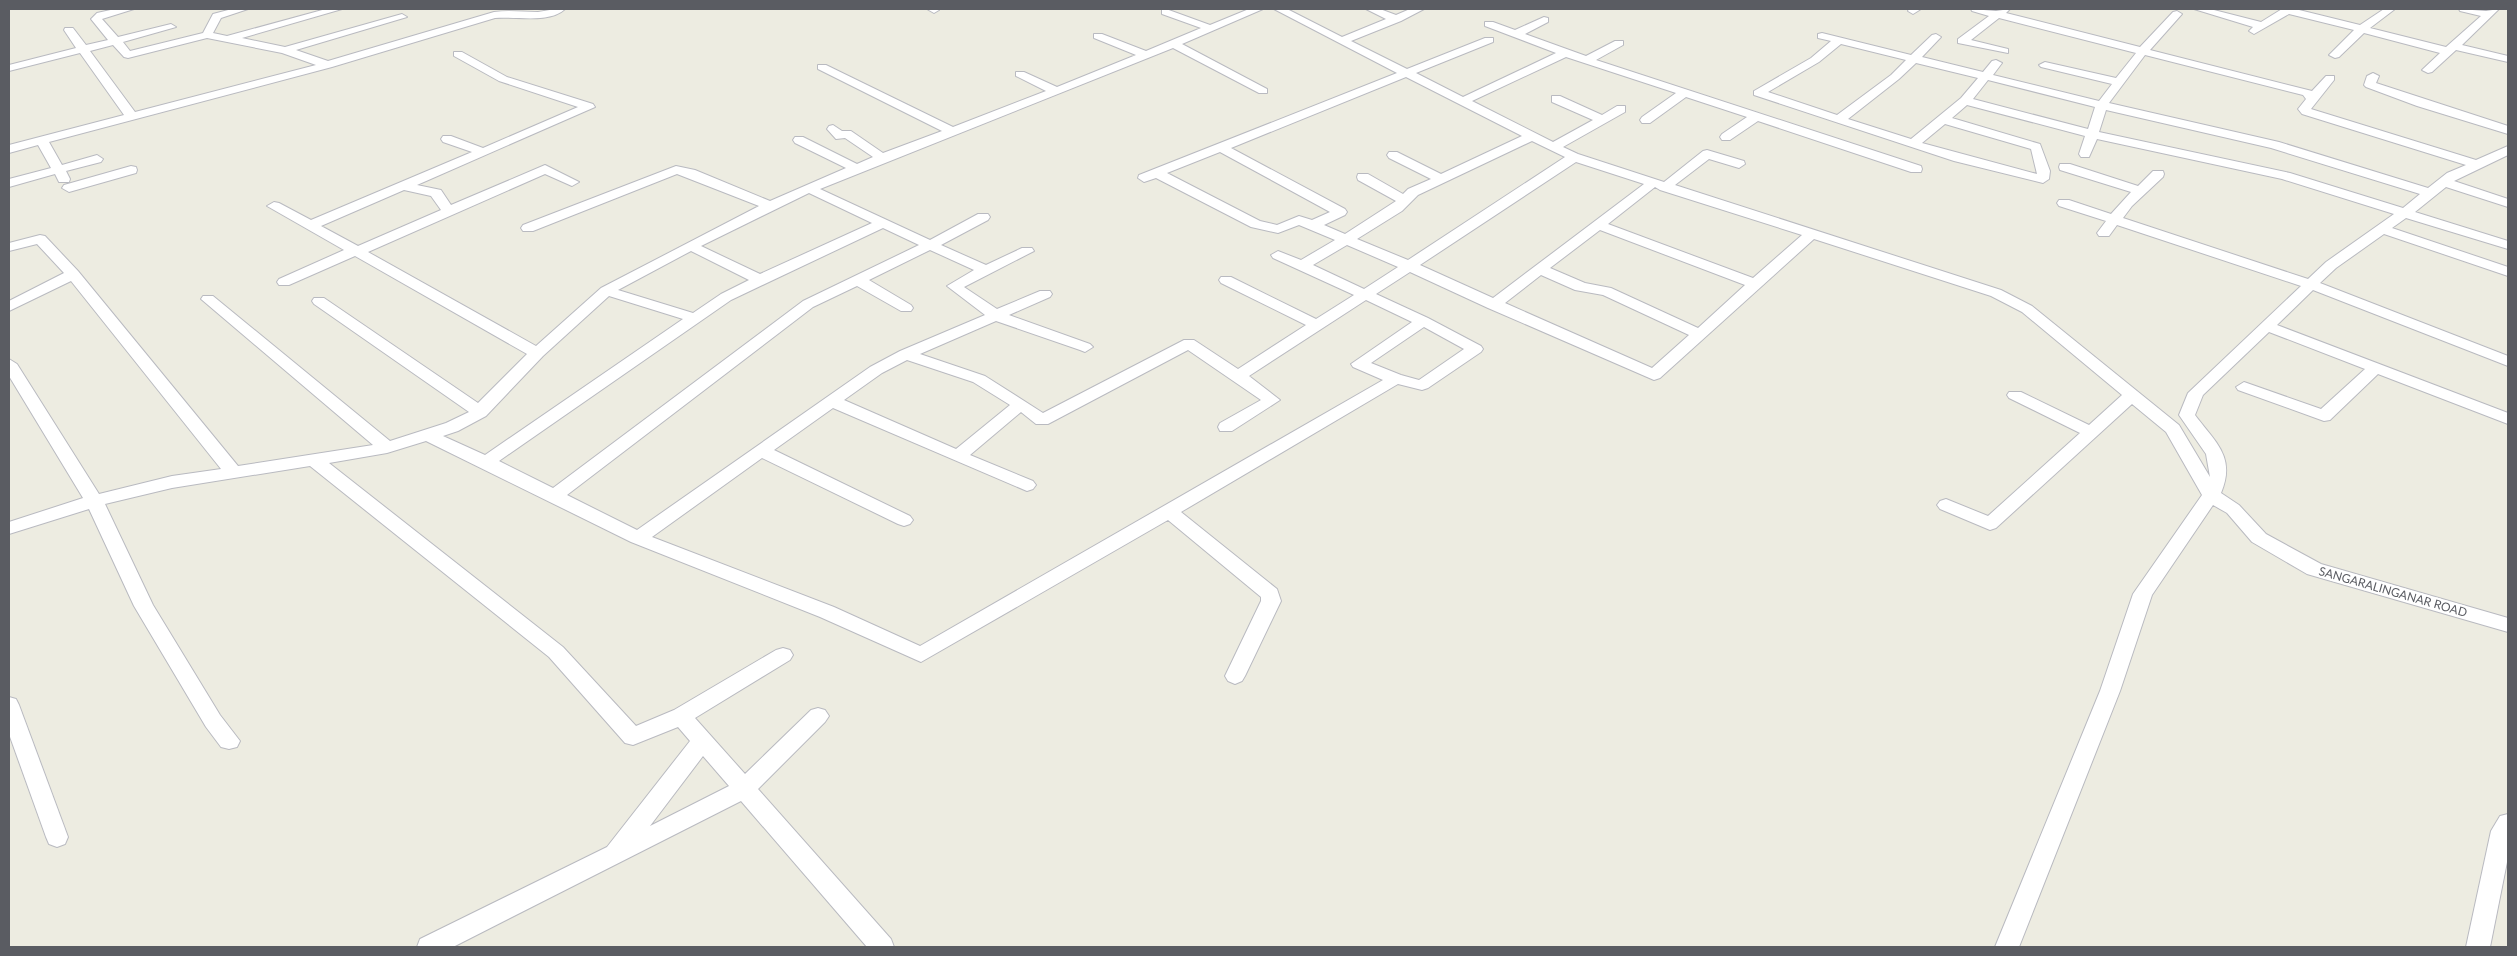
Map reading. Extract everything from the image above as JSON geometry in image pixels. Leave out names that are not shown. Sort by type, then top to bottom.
[{"type":"street","points":[[129,9],[101,15],[96,20],[128,55],[207,35],[285,50],[328,65]]},
{"type":"street","points":[[207,35],[216,16],[243,9]]},
{"type":"street","points":[[228,39],[337,9]]},
{"type":"street","points":[[388,9],[431,34]]},
{"type":"street","points":[[482,9],[494,15]]},
{"type":"street","points":[[9,148],[328,65],[494,15],[511,13],[540,15],[560,9]]},
{"type":"street","points":[[9,528],[94,501],[172,482],[387,448],[452,427],[480,412],[537,353],[606,291],[691,246],[770,206],[882,158],[953,132],[1258,9]]},
{"type":"street","points":[[1279,9],[1461,102],[1574,157],[1996,293],[2027,309],[2173,430],[2211,495]]},
{"type":"street","points":[[1371,9],[1397,19]]},
{"type":"street","points":[[1341,41],[1419,9]]},
{"type":"street","points":[[1976,9],[2002,12],[2142,52],[2308,93],[2313,97]]},
{"type":"street","points":[[2199,9],[2258,28],[2286,9],[2362,29],[2508,59]]},
{"type":"street","points":[[2335,54],[2362,29],[2390,9]]},
{"type":"street","points":[[2464,9],[2491,12]]},
{"type":"street","points":[[1166,12],[1210,28]]},
{"type":"street","points":[[2002,12],[1962,41],[2004,51]]},
{"type":"street","points":[[2428,70],[2491,12]]},
{"type":"street","points":[[2085,154],[2102,105],[2142,52],[2177,14]]},
{"type":"street","points":[[1516,34],[1544,20]]},
{"type":"street","points":[[285,50],[410,21]]},
{"type":"street","points":[[1489,24],[1564,53],[1755,117],[1916,168]]},
{"type":"street","points":[[9,68],[171,27]]},
{"type":"street","points":[[69,30],[132,117]]},
{"type":"street","points":[[1098,36],[1144,54]]},
{"type":"street","points":[[1822,36],[2102,105],[2260,141],[2429,193]]},
{"type":"street","points":[[1838,120],[1895,77],[1936,37]]},
{"type":"street","points":[[1144,178],[1404,72],[1489,40]]},
{"type":"street","points":[[1839,40],[1815,60],[1758,93],[1958,158],[2043,179],[2044,172],[2036,147],[1943,119]]},
{"type":"street","points":[[1172,43],[1263,90]]},
{"type":"street","points":[[1587,60],[1619,43]]},
{"type":"street","points":[[1461,102],[1564,53]]},
{"type":"street","points":[[311,226],[589,108],[503,79],[458,54]]},
{"type":"street","points":[[2489,55],[2485,58],[2508,67]]},
{"type":"street","points":[[1913,144],[1965,101],[1996,63]]},
{"type":"street","points":[[2045,65],[2119,82]]},
{"type":"street","points":[[822,67],[953,132]]},
{"type":"street","points":[[1020,74],[1056,91]]},
{"type":"street","points":[[2373,76],[2370,85],[2379,89],[2412,102],[2508,130]]},
{"type":"street","points":[[2330,78],[2304,109],[2306,111],[2476,164]]},
{"type":"street","points":[[1646,120],[1684,93]]},
{"type":"street","points":[[1556,99],[1602,119]]},
{"type":"street","points":[[1965,101],[2092,134],[2285,176],[2402,214],[2406,212],[2508,244]]},
{"type":"street","points":[[1553,147],[1620,109]]},
{"type":"street","points":[[1726,137],[1755,117]]},
{"type":"street","points":[[833,129],[840,136],[847,134],[882,158]]},
{"type":"street","points":[[1302,266],[1397,208],[1413,192],[1532,136]]},
{"type":"street","points":[[447,139],[483,152]]},
{"type":"street","points":[[42,140],[71,192],[131,170]]},
{"type":"street","points":[[799,140],[857,169]]},
{"type":"street","points":[[2257,158],[2260,141]]},
{"type":"street","points":[[1220,147],[1340,212],[1313,225]]},
{"type":"street","points":[[2007,947],[2110,692],[2143,594],[2211,495],[2220,476],[2215,454],[2187,415],[2196,393],[2331,265],[2406,212],[2444,182],[2476,164],[2508,150]]},
{"type":"street","points":[[1493,305],[1598,225],[1707,154],[1739,164]]},
{"type":"street","points":[[1392,155],[1442,179]]},
{"type":"street","points":[[1238,376],[1574,157]]},
{"type":"street","points":[[9,183],[96,159]]},
{"type":"street","points":[[2065,167],[2140,190]]},
{"type":"street","points":[[284,282],[545,169],[572,182]]},
{"type":"street","points":[[528,228],[676,170],[690,173],[770,206]]},
{"type":"street","points":[[1157,172],[1256,224],[1278,229],[1299,220],[1313,225],[1654,375],[1812,233]]},
{"type":"street","points":[[2104,233],[2127,203],[2158,174]]},
{"type":"street","points":[[1363,177],[1404,200]]},
{"type":"street","points":[[2444,182],[2508,203]]},
{"type":"street","points":[[403,186],[436,193],[449,212]]},
{"type":"street","points":[[810,189],[986,270]]},
{"type":"street","points":[[2064,203],[2310,284],[2508,361]]},
{"type":"street","points":[[274,206],[358,251],[458,310],[537,353]]},
{"type":"street","points":[[553,497],[808,304],[983,217]]},
{"type":"street","points":[[486,462],[726,296],[883,223]]},
{"type":"street","points":[[1598,225],[1756,284]]},
{"type":"street","points":[[2382,229],[2508,272]]},
{"type":"street","points":[[9,247],[40,239],[73,274],[234,473]]},
{"type":"street","points":[[691,246],[760,280]]},
{"type":"street","points":[[1027,251],[954,286],[995,315],[1085,347]]},
{"type":"street","points":[[1278,255],[1422,322],[1475,350],[1422,385],[1396,379],[1359,364],[1422,322]]},
{"type":"street","points":[[1540,269],[1562,281],[1593,290],[1606,291],[1700,334]]},
{"type":"street","points":[[9,307],[73,274]]},
{"type":"street","points":[[858,280],[906,308]]},
{"type":"street","points":[[1226,280],[1317,324]]},
{"type":"street","points":[[606,291],[695,318]]},
{"type":"street","points":[[638,538],[876,370],[906,354],[1045,294]]},
{"type":"street","points":[[208,299],[387,448]]},
{"type":"street","points":[[319,301],[480,412]]},
{"type":"street","points":[[2267,326],[2508,419]]},
{"type":"street","points":[[906,354],[978,380],[1021,404],[1042,420],[1189,342],[1272,400],[1226,427]]},
{"type":"street","points":[[9,364],[94,501],[144,606],[213,721],[229,741]]},
{"type":"street","points":[[2244,387],[2324,416],[2376,368]]},
{"type":"street","points":[[427,435],[486,462],[638,538],[827,612],[921,655],[1396,379]]},
{"type":"street","points":[[2015,395],[2091,432]]},
{"type":"street","points":[[1946,505],[1990,524],[2132,395]]},
{"type":"street","points":[[832,401],[1027,485]]},
{"type":"street","points":[[958,456],[1021,404]]},
{"type":"street","points":[[761,451],[904,520]]},
{"type":"street","points":[[313,459],[556,652],[633,737],[681,716],[783,655]]},
{"type":"street","name":"SANGARALINGANAR ROAD","points":[[2211,495],[2234,509],[2259,538],[2314,570],[2508,625]]},
{"type":"street","points":[[1169,511],[1270,594],[1271,601],[1235,676]]},
{"type":"street","points":[[9,705],[57,838]]},
{"type":"street","points":[[681,716],[882,947]]},
{"type":"street","points":[[429,947],[744,789],[818,716]]},
{"type":"street","points":[[609,857],[622,845],[703,741]]},
{"type":"street","points":[[2478,947],[2502,831],[2508,823]]}]
